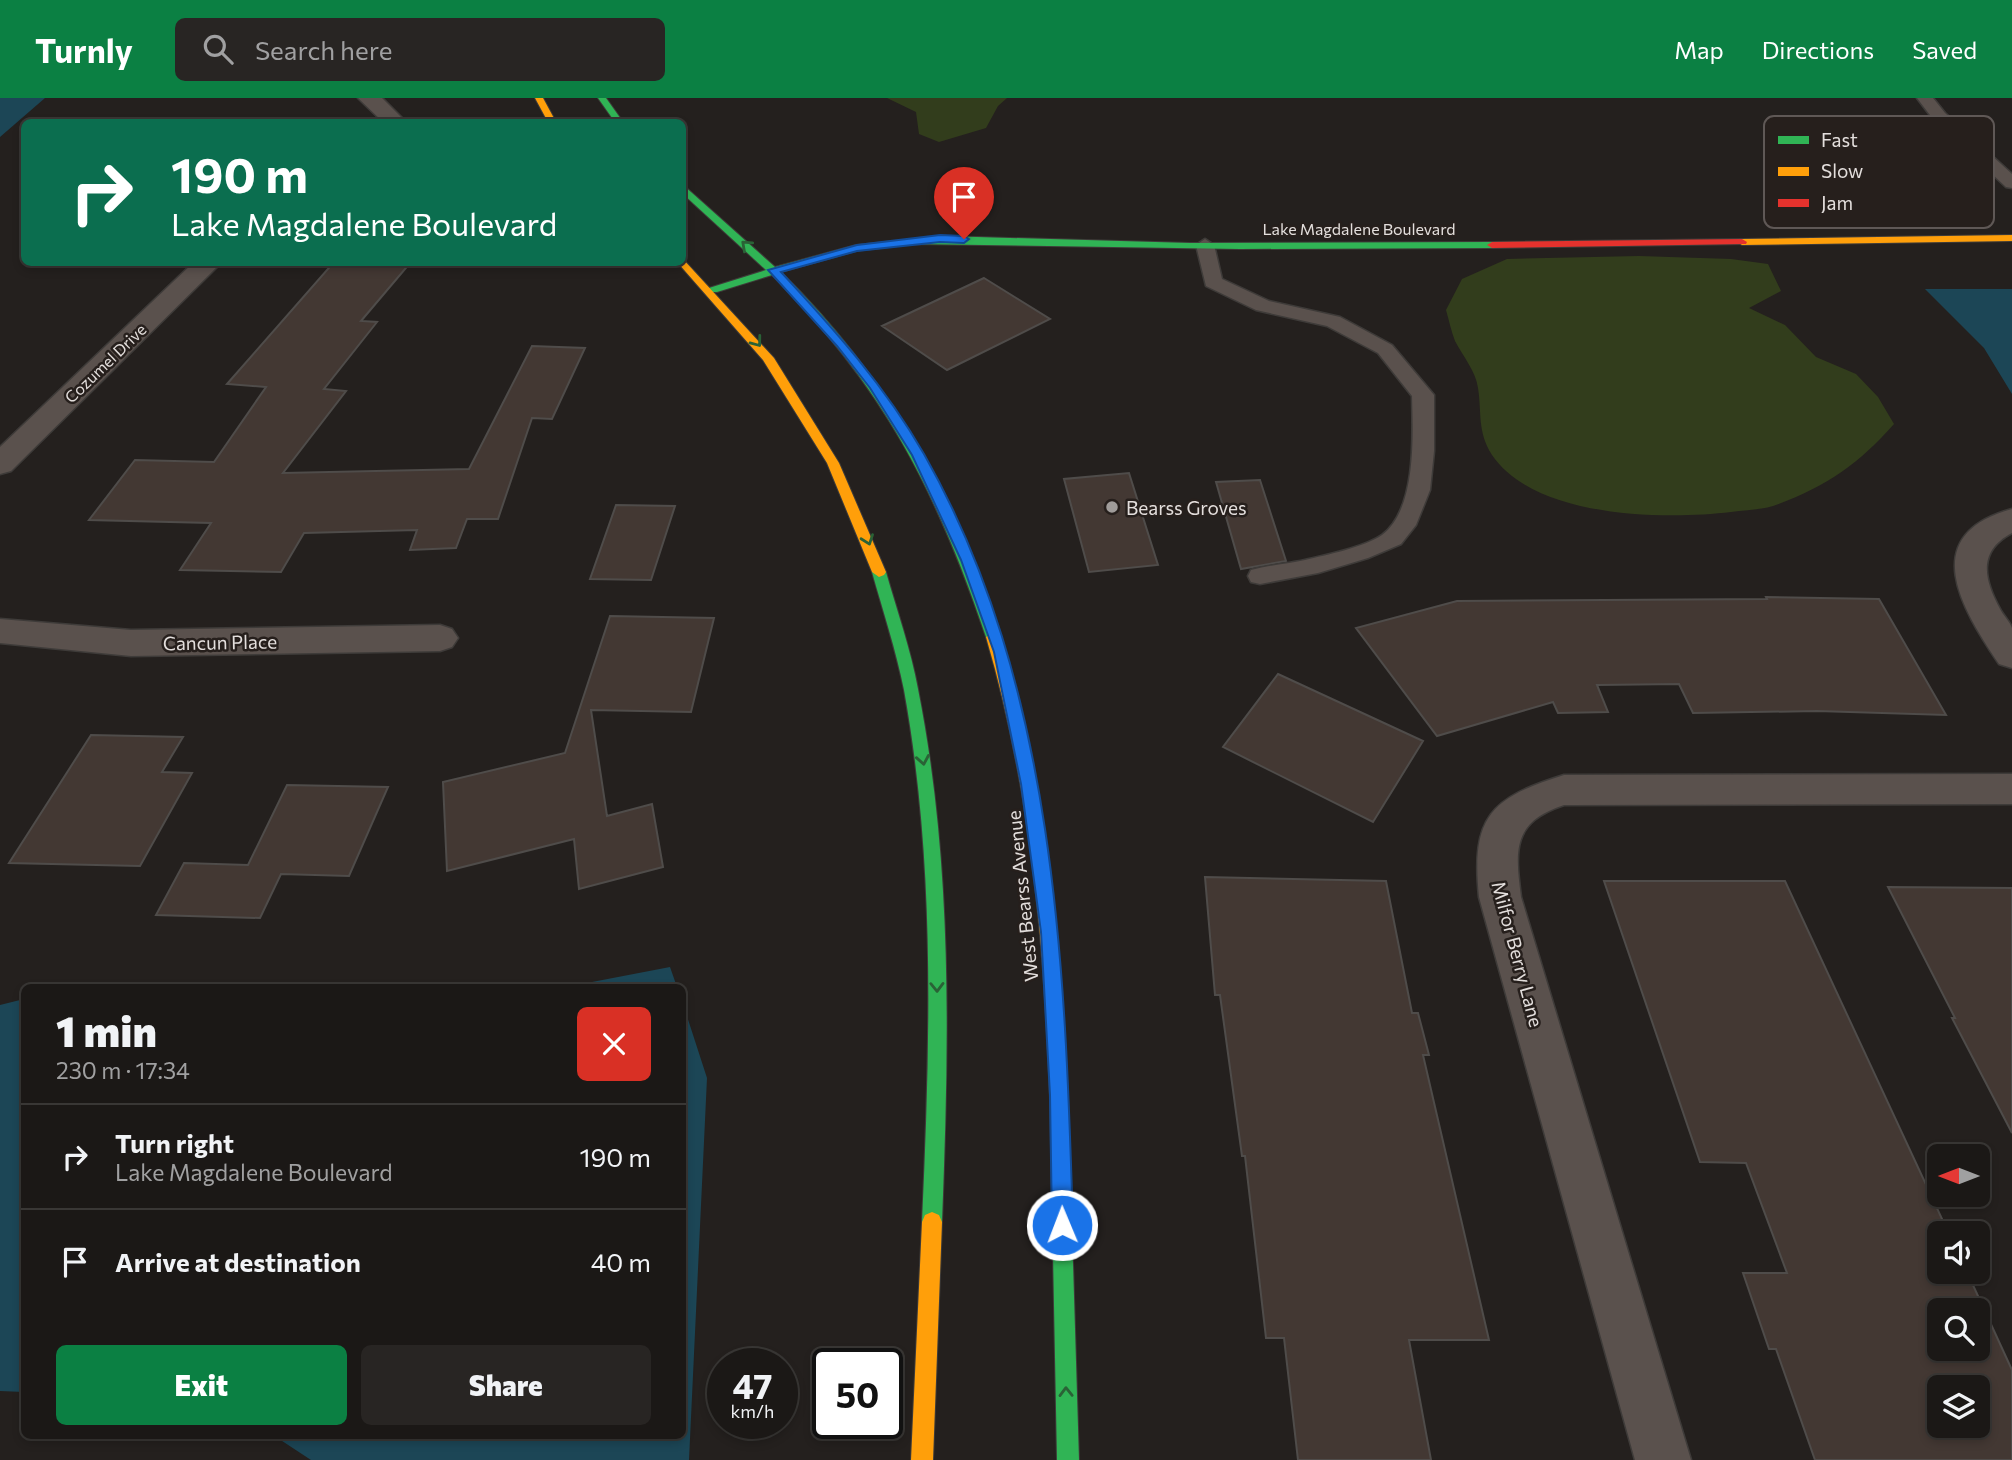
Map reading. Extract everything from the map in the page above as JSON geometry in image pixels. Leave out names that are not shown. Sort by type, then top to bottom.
[{"type":"main road","points":[[538,98],[550,119]]},
{"type":"main road","points":[[602,98],[617,119]]},
{"type":"main road","name":"West Bearss Avenue","points":[[686,191],[774,270],[841,344],[875,387],[918,455],[968,560],[1001,652],[1029,784],[1050,932],[1059,1095],[1068,1460]]},
{"type":"main road","name":"Lake Magdalene Boulevard","points":[[713,290],[774,270],[857,248],[940,239],[1205,245],[1547,245],[2012,237]]},
{"type":"main road","points":[[686,265],[713,290],[749,331],[786,380],[814,425],[866,535],[909,678],[928,788],[937,931],[939,1065],[922,1460]]},
{"type":"street","points":[[369,98],[392,119]]},
{"type":"street","name":"Cozumel Drive","points":[[0,464],[205,266]]},
{"type":"street","points":[[2012,520],[1984,533],[1970,557],[1971,585],[1984,615],[2012,655]]},
{"type":"street","name":"Cancun Place","points":[[0,631],[131,643],[440,638]]},
{"type":"street","name":"Milfor Berry Lane","points":[[1663,1460],[1500,897],[1495,860],[1501,832],[1517,809],[1539,797],[1564,790],[2012,789]]},
{"type":"lane","points":[[1925,98],[1939,116]]},
{"type":"lane","points":[[1994,166],[2012,183]]},
{"type":"lane","points":[[1205,245],[1213,282],[1263,306],[1333,321],[1385,349],[1423,396],[1422,468],[1412,511],[1393,539],[1342,559],[1294,572],[1260,576]]},
{"type":"green space","points":[[887,98],[1007,98],[998,106],[986,128],[939,142],[919,134],[916,112]]},
{"type":"green space","points":[[1639,256],[1731,259],[1768,264],[1781,291],[1749,308],[1785,325],[1816,357],[1856,374],[1878,397],[1894,424],[1854,463],[1824,483],[1773,506],[1757,509],[1671,515],[1602,510],[1569,503],[1538,492],[1512,476],[1487,446],[1482,430],[1477,382],[1455,341],[1446,310],[1462,279],[1507,259]]},
{"type":"water","points":[[0,98],[45,98],[0,137]]},
{"type":"water","points":[[1925,289],[2012,289],[2012,394],[1984,348]]},
{"type":"water","points":[[670,967],[676,984],[582,984]]},
{"type":"water","points":[[21,1000],[21,1392],[0,1391],[0,1005]]},
{"type":"water","points":[[686,1013],[707,1078],[689,1460],[311,1460],[279,1439],[686,1439]]},
{"type":"building","points":[[330,266],[408,266],[361,321],[377,322],[324,389],[346,391],[283,473],[469,469],[532,346],[585,348],[552,419],[532,418],[498,519],[467,519],[456,548],[410,550],[417,530],[304,533],[281,572],[180,570],[211,523],[89,520],[135,460],[214,462],[266,387],[227,384]]},
{"type":"building","points":[[984,278],[1050,319],[947,370],[882,326]]},
{"type":"building","points":[[1129,473],[1158,565],[1089,572],[1064,479]]},
{"type":"building","points":[[1260,480],[1286,561],[1241,569],[1216,482]]},
{"type":"building","points":[[616,505],[675,506],[651,580],[590,579]]},
{"type":"building","points":[[1766,597],[1879,599],[1946,715],[1817,711],[1693,713],[1679,684],[1597,685],[1608,712],[1558,713],[1553,702],[1437,736],[1356,628],[1457,601],[1767,599]]},
{"type":"building","points":[[610,616],[714,618],[691,712],[591,710],[607,816],[652,804],[663,867],[579,889],[574,839],[447,871],[443,782],[565,753]]},
{"type":"building","points":[[1278,674],[1423,741],[1373,822],[1223,747]]},
{"type":"building","points":[[91,735],[183,737],[162,772],[192,773],[140,866],[9,863]]},
{"type":"building","points":[[287,785],[388,787],[349,876],[281,874],[260,918],[156,915],[184,863],[248,865]]},
{"type":"building","points":[[1205,877],[1386,881],[1412,1013],[1418,1013],[1429,1055],[1423,1055],[1489,1340],[1409,1340],[1431,1460],[1298,1460],[1284,1338],[1266,1338],[1245,1156],[1242,1156],[1220,995],[1215,995]]},
{"type":"building","points":[[1604,881],[1785,881],[1927,1187],[1927,1208],[1937,1208],[1943,1221],[1927,1221],[1927,1284],[1973,1284],[1979,1298],[1927,1298],[1927,1361],[1990,1361],[1990,1322],[2012,1370],[2012,1460],[1815,1460],[1776,1349],[1769,1349],[1743,1273],[1787,1273],[1746,1163],[1700,1162]]},
{"type":"building","points":[[1888,887],[2012,888],[2012,1133],[1952,1018],[1955,1018]]},
{"type":"traffic: fast","points":[[602,98],[617,119]]},
{"type":"traffic: fast","points":[[686,191],[751,249],[816,314],[879,393],[936,493],[967,564],[993,637]]},
{"type":"traffic: fast","points":[[713,290],[838,252],[914,240],[1240,246],[1492,245]]},
{"type":"traffic: fast","points":[[879,572],[911,689],[930,821],[938,955],[932,1222]]},
{"type":"traffic: fast","points":[[1059,1099],[1068,1460]]},
{"type":"traffic: slow","points":[[539,98],[550,119]]},
{"type":"traffic: slow","points":[[1742,242],[2012,238]]},
{"type":"traffic: slow","points":[[686,266],[768,358],[833,463],[879,572]]},
{"type":"traffic: slow","points":[[993,637],[1010,693],[1034,807],[1049,924],[1059,1099]]},
{"type":"traffic: slow","points":[[922,1460],[932,1222]]},
{"type":"traffic: jam","points":[[1492,245],[1742,242]]},
{"type":"place","name":"Bearss Groves","points":[[1112,507]]},
{"type":"route","points":[[964,239],[857,248],[774,270],[841,344],[875,387],[918,455],[968,560],[1001,652],[1025,758],[1050,932],[1059,1095],[1062,1225]]}]
